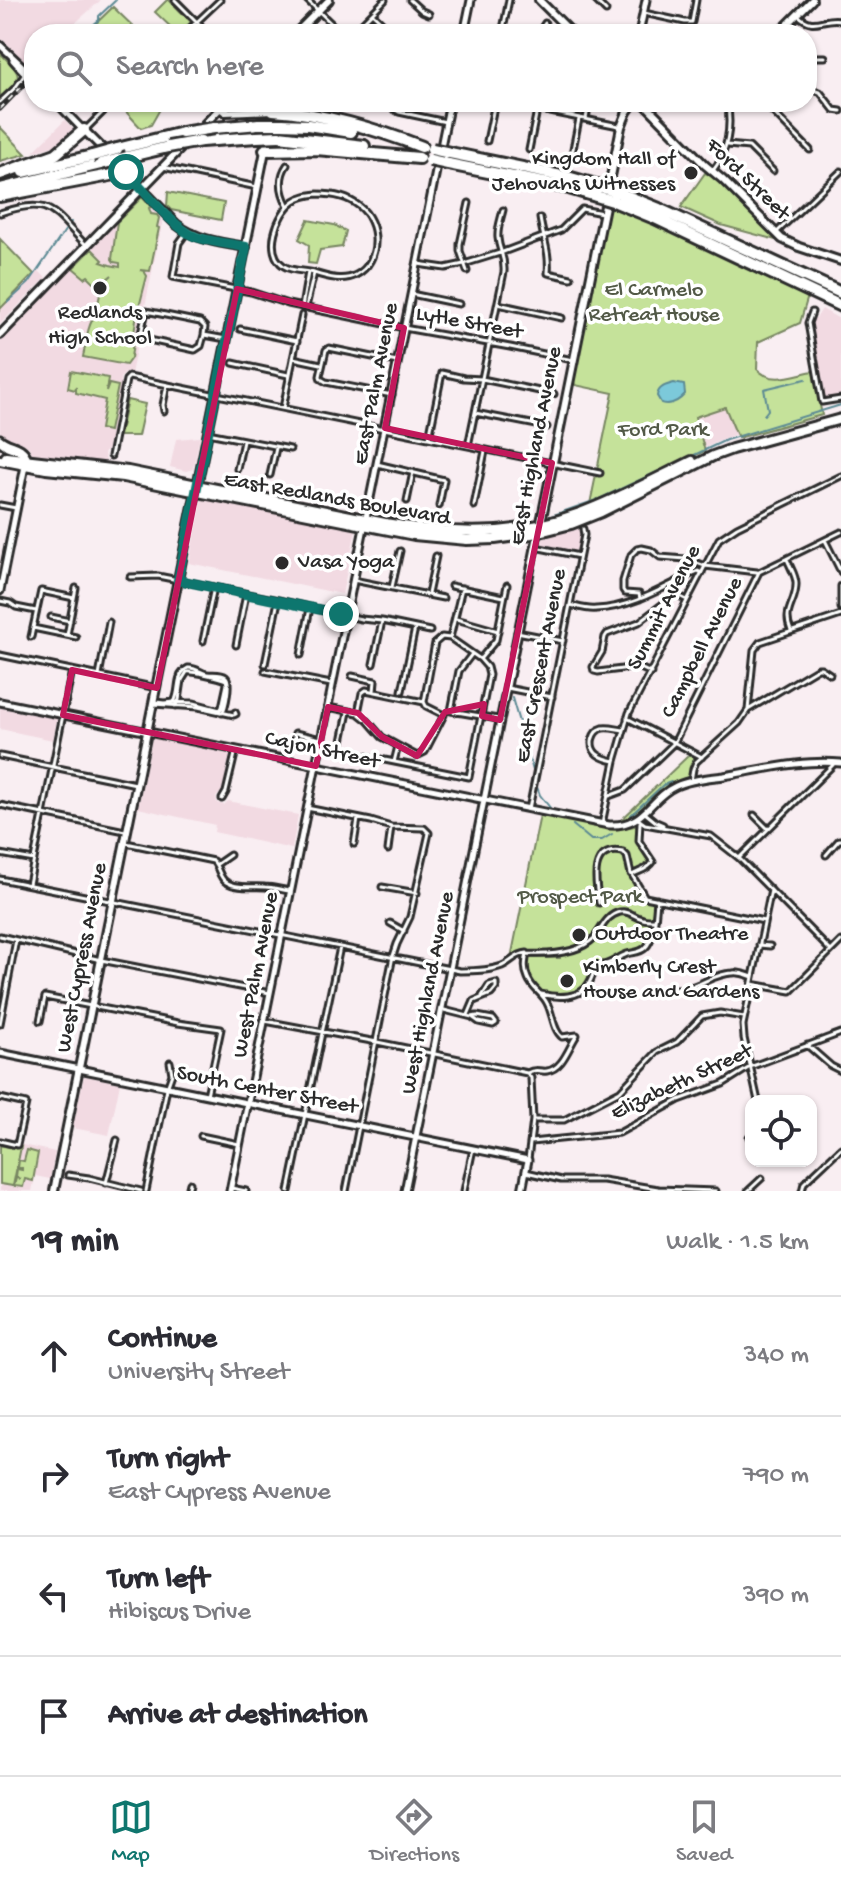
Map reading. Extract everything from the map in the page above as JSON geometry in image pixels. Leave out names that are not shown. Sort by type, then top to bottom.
[{"type":"highway","points":[[298,112],[399,138],[426,154]]},
{"type":"highway","points":[[0,189],[97,160],[117,149],[182,133],[259,124],[341,130],[426,154]]},
{"type":"highway","points":[[0,176],[56,154],[84,130]]},
{"type":"highway","points":[[0,176],[127,157],[201,141],[257,137],[279,136],[426,154],[571,178],[598,191],[659,209],[841,291]]},
{"type":"highway","points":[[265,150],[426,154]]},
{"type":"highway","points":[[0,196],[126,172]]},
{"type":"highway","points":[[616,197],[841,309]]},
{"type":"main road","points":[[305,24],[329,0]]},
{"type":"main road","points":[[539,0],[563,24]]},
{"type":"main road","points":[[789,24],[812,0]]},
{"type":"main road","points":[[0,332],[216,112]]},
{"type":"main road","name":"West Cypress Avenue","points":[[54,1191],[273,112]]},
{"type":"main road","name":"East Highland Avenue","points":[[539,528],[621,127],[627,112]]},
{"type":"main road","name":"Ford Street","points":[[653,112],[787,242],[841,261]]},
{"type":"main road","points":[[84,130],[187,232],[200,238],[246,247]]},
{"type":"main road","name":"East Redlands Boulevard","points":[[2,450],[25,461],[128,471],[425,537],[495,539],[571,524],[713,456],[841,416]]},
{"type":"street","points":[[175,0],[197,22],[220,0]]},
{"type":"street","points":[[307,0],[332,24]]},
{"type":"street","points":[[361,24],[385,0]]},
{"type":"street","points":[[410,0],[429,14]]},
{"type":"street","points":[[466,24],[471,0]]},
{"type":"street","points":[[504,24],[509,0]]},
{"type":"street","points":[[595,0],[606,11]]},
{"type":"street","points":[[641,24],[646,0]]},
{"type":"street","points":[[644,13],[692,22],[696,0]]},
{"type":"street","points":[[372,13],[384,24]]},
{"type":"street","points":[[798,15],[809,23],[841,20]]},
{"type":"street","points":[[0,45],[24,70]]},
{"type":"street","points":[[8,53],[24,73]]},
{"type":"street","points":[[817,57],[825,57]]},
{"type":"street","points":[[0,102],[24,75]]},
{"type":"street","points":[[817,91],[834,110],[841,111]]},
{"type":"street","points":[[66,112],[84,130],[103,112]]},
{"type":"street","points":[[399,112],[446,122]]},
{"type":"street","name":"East Palm Avenue","points":[[316,766],[448,112]]},
{"type":"street","points":[[487,141],[493,112]]},
{"type":"street","points":[[529,150],[536,112]]},
{"type":"street","points":[[553,112],[621,127]]},
{"type":"street","points":[[586,119],[587,112]]},
{"type":"street","points":[[712,172],[727,145],[729,112]]},
{"type":"street","points":[[773,112],[810,150]]},
{"type":"street","points":[[571,159],[579,118]]},
{"type":"street","points":[[727,145],[749,147],[773,171]]},
{"type":"street","points":[[287,165],[281,181],[288,206]]},
{"type":"street","points":[[163,167],[258,187]]},
{"type":"street","points":[[776,233],[841,171]]},
{"type":"street","points":[[307,195],[327,195],[354,202],[364,210],[375,233],[372,255],[365,269],[346,279],[308,272],[288,268],[281,264],[275,254],[278,222],[288,206],[307,195]]},
{"type":"street","points":[[467,271],[460,244],[469,203]]},
{"type":"street","points":[[0,213],[31,205],[43,206],[86,245]]},
{"type":"street","points":[[418,264],[445,268],[464,264],[566,227],[582,209],[603,213]]},
{"type":"street","points":[[468,446],[504,272],[503,252],[498,241],[503,210]]},
{"type":"street","points":[[540,218],[550,255],[548,273],[571,278]]},
{"type":"street","name":"Lytle Street","points":[[187,232],[179,243],[173,277],[404,328],[573,360]]},
{"type":"street","points":[[304,307],[308,272]]},
{"type":"street","points":[[304,307],[314,273]]},
{"type":"street","points":[[411,294],[459,304]]},
{"type":"street","points":[[498,304],[562,318]]},
{"type":"street","points":[[146,311],[200,322],[205,327],[204,335],[201,346],[195,350],[140,338],[146,311]]},
{"type":"street","points":[[812,312],[808,323],[822,402],[841,399]]},
{"type":"street","points":[[283,408],[302,315]]},
{"type":"street","points":[[240,329],[297,341]]},
{"type":"street","points":[[204,335],[227,339]]},
{"type":"street","points":[[392,395],[323,381],[320,376],[322,364],[329,348],[398,362]]},
{"type":"street","points":[[293,358],[322,364]]},
{"type":"street","points":[[233,363],[290,375]]},
{"type":"street","points":[[429,438],[442,373],[554,394]]},
{"type":"street","points":[[111,456],[126,379],[129,377],[600,473]]},
{"type":"street","points":[[164,411],[167,385]]},
{"type":"street","points":[[475,413],[547,427]]},
{"type":"street","points":[[208,433],[290,449]]},
{"type":"street","points":[[237,469],[243,441]]},
{"type":"street","points":[[0,591],[25,461],[24,450],[5,442],[2,450]]},
{"type":"street","points":[[270,475],[276,448]]},
{"type":"street","points":[[474,506],[485,449]]},
{"type":"street","points":[[377,464],[444,480],[439,506]]},
{"type":"street","points":[[407,501],[413,472]]},
{"type":"street","name":"Summit Avenue","points":[[602,824],[627,718],[719,539],[841,476]]},
{"type":"street","points":[[0,505],[17,508]]},
{"type":"street","name":"East Highland Avenue","points":[[483,800],[539,528]]},
{"type":"street","name":"East Crescent Avenue","points":[[529,809],[583,529]]},
{"type":"street","name":"Campbell Avenue","points":[[609,796],[625,790],[674,743],[759,572],[841,532]]},
{"type":"street","points":[[825,540],[841,572]]},
{"type":"street","points":[[535,547],[580,556]]},
{"type":"street","points":[[640,599],[639,594],[625,593],[623,590],[631,555],[637,549],[647,547],[660,557],[686,559],[705,566],[759,572]]},
{"type":"street","points":[[392,587],[400,551]]},
{"type":"street","points":[[428,594],[436,556]]},
{"type":"street","points":[[787,559],[797,583],[787,615],[791,632]]},
{"type":"street","points":[[570,605],[594,610],[612,607],[640,599],[698,571],[702,573]]},
{"type":"street","points":[[130,577],[153,575],[430,631]]},
{"type":"street","points":[[353,580],[443,598]]},
{"type":"street","points":[[480,659],[494,643],[507,585]]},
{"type":"street","points":[[451,586],[504,597]]},
{"type":"street","points":[[841,586],[841,608]]},
{"type":"street","points":[[203,641],[214,587]]},
{"type":"street","points":[[67,635],[76,588]]},
{"type":"street","points":[[450,638],[462,588]]},
{"type":"street","points":[[31,637],[41,591],[74,598]]},
{"type":"street","points":[[236,645],[246,594]]},
{"type":"street","points":[[651,673],[638,667],[597,672],[593,667],[602,652],[607,634],[639,622],[673,596],[687,600]]},
{"type":"street","points":[[265,664],[278,600]]},
{"type":"street","points":[[0,601],[36,611]]},
{"type":"street","points":[[301,655],[311,607]]},
{"type":"street","points":[[748,710],[756,646],[841,615]]},
{"type":"street","points":[[51,617],[70,621]]},
{"type":"street","points":[[456,618],[498,631]]},
{"type":"street","points":[[373,664],[382,621]]},
{"type":"street","points":[[99,676],[109,622]]},
{"type":"street","points":[[33,628],[76,637]]},
{"type":"street","points":[[402,691],[415,628]]},
{"type":"street","points":[[517,632],[563,641]]},
{"type":"street","points":[[348,712],[340,751],[469,777],[489,675],[487,667],[450,638],[442,637],[435,643],[424,702]]},
{"type":"street","points":[[451,711],[459,671],[472,654]]},
{"type":"street","points":[[0,655],[157,688]]},
{"type":"street","points":[[154,703],[222,711],[228,679],[193,668],[185,670],[181,674],[175,704]]},
{"type":"street","points":[[691,781],[693,769],[702,757],[739,723],[748,710],[818,668],[830,674]]},
{"type":"street","points":[[29,884],[72,670]]},
{"type":"street","points":[[265,671],[332,684]]},
{"type":"street","points":[[352,676],[375,681],[374,691]]},
{"type":"street","points":[[507,688],[552,697]]},
{"type":"street","points":[[358,713],[363,691],[374,691],[424,702],[444,715]]},
{"type":"street","name":"Cajon Street","points":[[0,702],[602,824],[627,824],[638,819],[645,824],[711,836],[739,858],[831,951]]},
{"type":"street","points":[[328,707],[358,713],[382,737],[416,755],[424,754],[444,715],[451,711],[500,720]]},
{"type":"street","points":[[627,718],[702,757]]},
{"type":"street","points":[[615,761],[597,754],[592,741],[600,729],[623,730]]},
{"type":"street","points":[[295,733],[321,739]]},
{"type":"street","points":[[394,762],[398,746]]},
{"type":"street","points":[[222,799],[236,750]]},
{"type":"street","points":[[0,756],[136,784]]},
{"type":"street","points":[[739,858],[841,757]]},
{"type":"street","points":[[632,875],[653,862],[639,841],[641,824],[638,819],[670,789],[691,781],[779,766],[838,763]]},
{"type":"street","name":"West Palm Avenue","points":[[230,1189],[316,766]]},
{"type":"street","name":"West Highland Avenue","points":[[405,1191],[483,800]]},
{"type":"street","points":[[0,805],[127,832]]},
{"type":"street","points":[[307,808],[391,827],[427,830],[429,833],[410,917],[393,956],[346,1191]]},
{"type":"street","name":"Cajon Street","points":[[645,813],[667,827]]},
{"type":"street","points":[[754,815],[768,829]]},
{"type":"street","points":[[354,844],[358,819]]},
{"type":"street","points":[[388,850],[391,827]]},
{"type":"street","points":[[826,855],[841,840]]},
{"type":"street","points":[[124,843],[211,861],[217,864],[227,883],[290,891]]},
{"type":"street","points":[[599,903],[595,875],[597,864],[614,851],[627,856],[629,868],[643,894],[764,921]]},
{"type":"street","points":[[0,854],[34,860]]},
{"type":"street","points":[[217,864],[230,855]]},
{"type":"street","points":[[0,879],[463,971],[497,967],[519,954],[569,951],[594,938],[604,923],[617,913],[627,912],[642,919],[655,920]]},
{"type":"street","points":[[382,887],[417,893]]},
{"type":"street","points":[[757,1095],[743,1032],[744,1017],[771,890]]},
{"type":"street","points":[[541,994],[552,997],[580,993],[589,985],[598,966],[610,965],[647,947],[657,899]]},
{"type":"street","points":[[390,923],[404,931]]},
{"type":"street","points":[[0,936],[101,960],[271,993]]},
{"type":"street","points":[[0,1024],[16,940]]},
{"type":"street","points":[[752,984],[791,991],[841,941]]},
{"type":"street","points":[[759,945],[770,946]]},
{"type":"street","points":[[289,1191],[340,947]]},
{"type":"street","points":[[265,1021],[527,1073],[536,1069],[546,1071],[554,1068],[565,1056],[577,1035],[559,1035],[541,994],[528,979],[524,966],[527,953]]},
{"type":"street","points":[[676,989],[733,973],[753,977]]},
{"type":"street","points":[[470,1016],[473,1002],[482,996]]},
{"type":"street","points":[[40,1021],[45,997],[221,1029],[207,1095]]},
{"type":"street","points":[[442,1010],[493,1019],[496,1023],[481,1023],[470,1016]]},
{"type":"street","points":[[533,1120],[564,1120],[620,1091],[657,1052],[677,1042],[702,1016],[720,1013],[744,1017]]},
{"type":"street","name":"Elizabeth Street","points":[[531,1142],[619,1133],[679,1100],[723,1084],[750,1067],[841,1033]]},
{"type":"street","points":[[807,1045],[841,1071]]},
{"type":"street","name":"South Center Street","points":[[0,1053],[528,1160]]},
{"type":"street","points":[[68,1175],[144,1191],[172,1074],[170,1062]]},
{"type":"street","points":[[522,1191],[533,1120],[531,1079],[527,1073]]},
{"type":"street","points":[[0,1098],[26,1104],[17,1145],[0,1141]]},
{"type":"street","points":[[201,1136],[239,1144]]},
{"type":"street","points":[[106,1183],[117,1140]]},
{"type":"street","points":[[802,1191],[804,1183],[841,1148]]},
{"type":"street","points":[[464,1191],[473,1149]]},
{"type":"street","points":[[526,1172],[561,1180],[603,1180],[658,1189],[716,1191]]},
{"type":"street","points":[[748,1191],[762,1178]]},
{"type":"street","points":[[188,1191],[190,1183]]},
{"type":"street","points":[[230,1189],[246,1191]]},
{"type":"highlighted area","points":[[237,289],[404,328],[385,428],[552,463],[500,720],[482,716],[484,704],[445,712],[417,756],[382,737],[358,713],[328,707],[316,766],[63,715],[72,670],[157,688]]},
{"type":"shaded area","points":[[0,0],[101,0],[74,24],[24,24],[24,62],[0,37]]},
{"type":"shaded area","points":[[65,120],[75,131],[67,139],[33,152]]},
{"type":"shaded area","name":"Redlands High School","points":[[142,197],[163,219],[131,374],[125,373],[120,378],[108,448],[104,454],[107,464],[32,456],[29,447],[8,441],[0,434],[0,340]]},
{"type":"shaded area","name":"Redlands High School","points":[[0,239],[34,273],[38,270],[46,278],[0,324]]},
{"type":"shaded area","points":[[822,309],[841,320],[841,395],[827,398],[824,396],[811,323]]},
{"type":"shaded area","points":[[725,407],[736,434],[704,448],[694,417]]},
{"type":"shaded area","points":[[200,437],[193,469],[186,471],[170,467],[176,439]]},
{"type":"shaded area","points":[[201,499],[356,530],[342,594],[189,563]]},
{"type":"shaded area","points":[[576,524],[581,534],[577,552],[542,545],[543,536]]},
{"type":"shaded area","points":[[0,708],[57,719],[53,740],[0,729]]},
{"type":"shaded area","points":[[152,738],[230,754],[222,791],[216,797],[217,803],[224,805],[228,801],[298,815],[292,849],[214,832],[215,825],[138,808]]},
{"type":"shaded area","points":[[84,1076],[120,1083],[109,1135],[73,1128]]},
{"type":"shaded area","points":[[0,1145],[13,1148],[22,1145],[55,1152],[50,1179],[35,1176],[32,1191],[0,1191]]},
{"type":"green space","points":[[169,0],[191,22],[168,24],[155,12]]},
{"type":"green space","points":[[113,7],[131,24],[95,24]]},
{"type":"green space","points":[[0,53],[18,76],[0,100]]},
{"type":"green space","points":[[126,112],[158,112],[151,125],[141,128]]},
{"type":"green space","points":[[0,127],[26,154],[0,161]]},
{"type":"green space","points":[[705,173],[714,177],[776,240],[721,225],[681,207]]},
{"type":"green space","points":[[168,192],[224,203],[221,220],[171,210],[167,206]]},
{"type":"green space","points":[[142,197],[151,207],[151,214],[159,218],[159,228],[150,271],[140,270],[147,276],[136,319],[131,358],[126,365],[83,357],[102,284],[112,275],[98,286],[73,268],[92,249],[103,260],[101,262],[120,267],[120,263],[112,259],[117,222]]},
{"type":"green space","points":[[608,205],[808,296],[800,323],[758,342],[757,369],[776,378],[813,371],[822,415],[738,438],[725,407],[695,417],[705,451],[590,504],[613,393],[575,385],[573,378]]},
{"type":"green space","points":[[308,220],[334,225],[346,231],[342,247],[320,250],[316,264],[308,263],[309,245],[299,239]]},
{"type":"green space","name":"Redlands High School","points":[[0,239],[34,274],[0,309]]},
{"type":"green space","points":[[71,371],[108,378],[106,392],[109,384],[118,386],[109,431],[100,429],[105,400],[76,393],[76,387],[75,390],[68,388]]},
{"type":"green space","points":[[127,400],[145,404],[138,436],[119,436]]},
{"type":"green space","points":[[690,754],[695,758],[688,777],[620,821]]},
{"type":"green space","name":"Prospect Park","points":[[540,815],[615,830],[639,825],[639,843],[650,859],[649,865],[631,875],[639,892],[653,901],[655,913],[647,944],[641,950],[622,955],[606,964],[593,965],[589,982],[579,993],[549,994],[534,987],[529,980],[527,958],[560,958],[560,951],[524,951],[511,958]]},
{"type":"green space","points":[[0,1145],[21,1147],[13,1186],[0,1184]]},
{"type":"green space","points":[[27,1150],[38,1153],[33,1181],[25,1179],[23,1187],[14,1186],[16,1178],[21,1179],[16,1177],[17,1169],[22,1170],[18,1168],[19,1160],[24,1161]]},
{"type":"water","points":[[674,383],[684,385],[685,394],[674,402],[661,403],[657,396],[659,390]]},
{"type":"waterway","points":[[94,24],[116,0]]},
{"type":"waterway","points":[[8,302],[29,283],[66,229]]},
{"type":"waterway","points":[[764,415],[768,410],[764,389],[806,379]]},
{"type":"waterway","points":[[671,466],[726,440],[841,405]]},
{"type":"waterway","points":[[548,517],[599,499],[659,471]]},
{"type":"waterway","points":[[375,516],[397,521]]},
{"type":"waterway","points":[[503,526],[533,520]]},
{"type":"waterway","points":[[512,698],[534,774]]},
{"type":"waterway","points":[[786,761],[827,759]]},
{"type":"waterway","points":[[763,765],[783,762]]},
{"type":"waterway","points":[[700,776],[758,766]]},
{"type":"waterway","points":[[631,815],[663,785],[671,782]]},
{"type":"waterway","points":[[537,787],[551,809]]},
{"type":"waterway","points":[[573,825],[591,840],[602,840],[612,834]]},
{"type":"railway","points":[[0,109],[24,84]]},
{"type":"place","name":"Kingdom Hall of Jehovahs Witnesses","points":[[691,173]]},
{"type":"place","name":"Redlands High School","points":[[100,288]]},
{"type":"place","name":"Vasa Yoga","points":[[282,563]]},
{"type":"place","name":"Outdoor Theatre","points":[[579,935]]},
{"type":"place","name":"Kimberly Crest House and Gardens","points":[[567,981]]},
{"type":"route","points":[[126,172],[187,232],[200,238],[246,247],[178,580],[341,614]]},
{"type":"park label","name":"El Carmelo Retreat House","points":[[654,304]]},
{"type":"park label","name":"Ford Park","points":[[663,431]]}]
